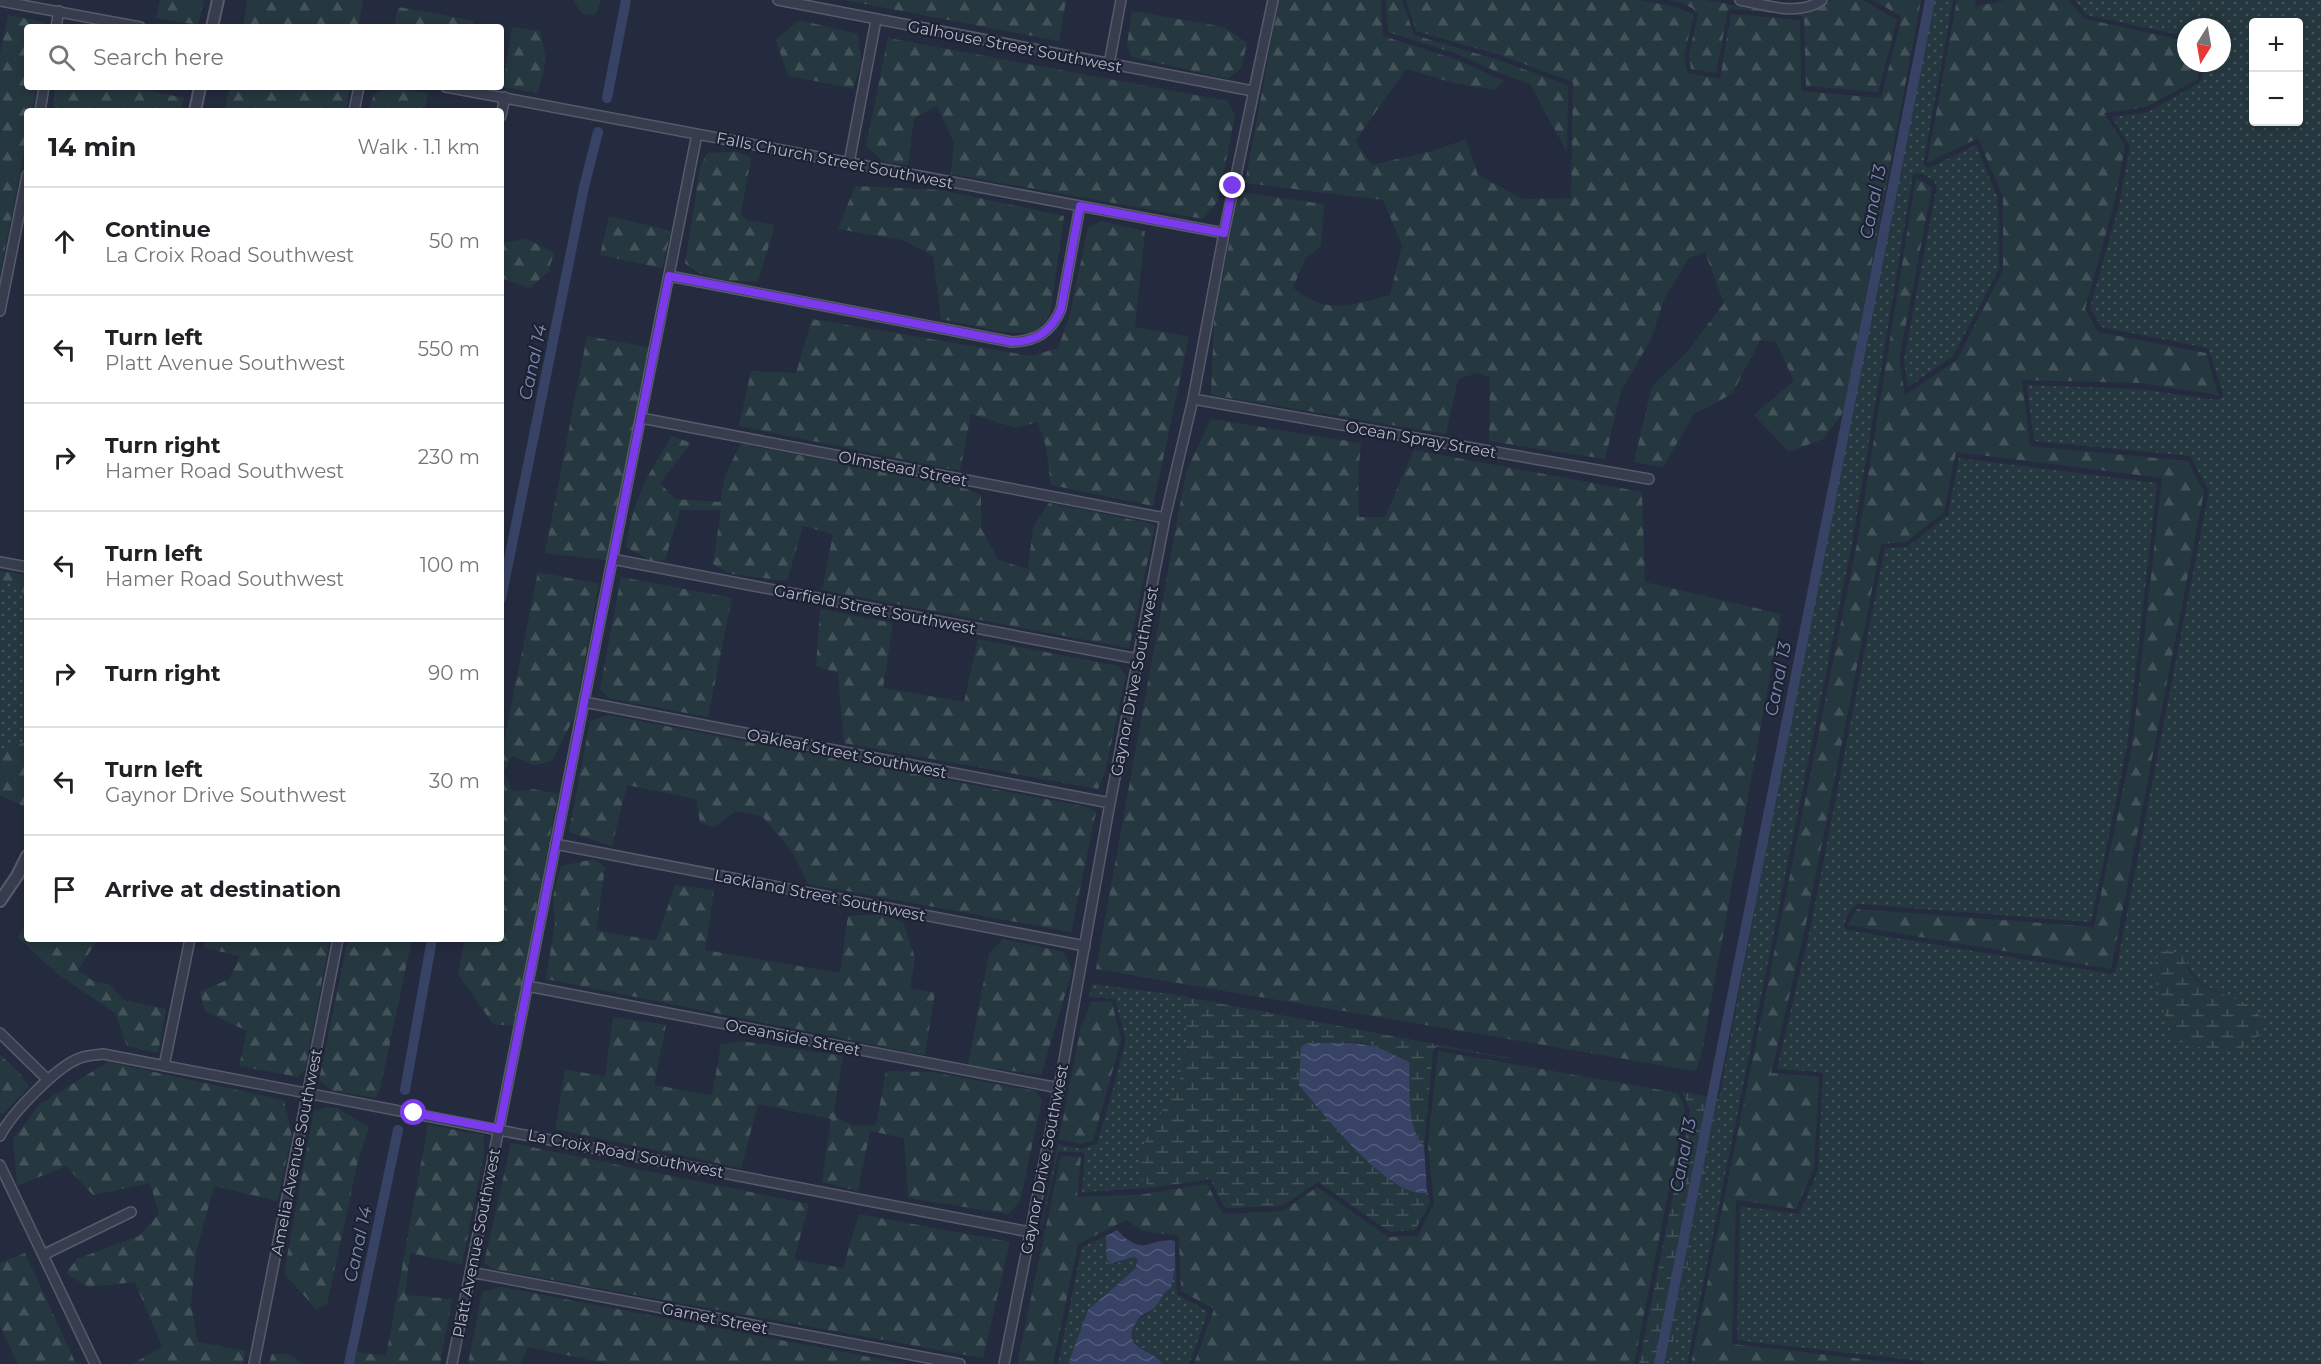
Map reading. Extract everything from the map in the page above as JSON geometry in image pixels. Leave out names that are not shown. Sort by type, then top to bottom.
[{"type":"street","points":[[213,24],[218,0]]},
{"type":"street","name":"Galhouse Street Southwest","points":[[778,0],[1252,91]]},
{"type":"street","points":[[1109,64],[1121,0]]},
{"type":"street","name":"Gaynor Drive Southwest","points":[[1004,1364],[1059,1088],[1138,659],[1193,399],[1252,91],[1273,0]]},
{"type":"street","points":[[1740,0],[1785,8],[1800,8],[1822,0]]},
{"type":"street","points":[[0,1],[126,24]]},
{"type":"street","points":[[57,24],[59,11]]},
{"type":"street","points":[[849,163],[876,20]]},
{"type":"street","points":[[40,108],[44,90]]},
{"type":"street","points":[[196,108],[199,90]]},
{"type":"street","points":[[355,108],[358,90]]},
{"type":"street","name":"Falls Church Street Southwest","points":[[464,90],[1224,233]]},
{"type":"street","points":[[503,108],[505,97]]},
{"type":"street","name":"Platt Avenue Southwest","points":[[452,1364],[697,134]]},
{"type":"street","points":[[0,311],[24,190]]},
{"type":"street","points":[[669,276],[1012,342],[1029,341],[1044,334],[1056,322],[1061,309],[1080,206]]},
{"type":"street","name":"Ocean Spray Street","points":[[1193,399],[1650,479]]},
{"type":"street","name":"Olmstead Street","points":[[641,418],[1166,518]]},
{"type":"street","name":"Garfield Street Southwest","points":[[612,559],[1138,659]]},
{"type":"street","points":[[0,562],[24,566]]},
{"type":"street","name":"Oakleaf Street Southwest","points":[[584,702],[1110,803]]},
{"type":"street","name":"Lackland Street Southwest","points":[[555,844],[1085,946]]},
{"type":"street","points":[[0,901],[24,862]]},
{"type":"street","points":[[164,1066],[189,942]]},
{"type":"street","name":"Amelia Avenue Southwest","points":[[254,1364],[337,942]]},
{"type":"street","name":"Oceanside Street","points":[[527,986],[1059,1088]]},
{"type":"street","points":[[0,1033],[48,1080]]},
{"type":"street","name":"La Croix Road Southwest","points":[[1,1133],[48,1080],[80,1058],[103,1054],[1030,1232]]},
{"type":"street","points":[[0,1165],[95,1364]]},
{"type":"street","points":[[43,1256],[131,1212]]},
{"type":"street","name":"Garnet Street","points":[[470,1272],[960,1364]]},
{"type":"green space","points":[[160,0],[204,0],[198,24],[156,18]]},
{"type":"green space","points":[[247,0],[363,1],[359,24],[243,24]]},
{"type":"green space","points":[[573,0],[601,0],[595,15],[582,14]]},
{"type":"green space","points":[[844,0],[1066,0],[1059,41]]},
{"type":"green space","points":[[1279,0],[1381,0],[1383,36],[1455,59],[1504,81],[1494,90],[1454,83],[1406,69],[1355,141],[1372,165],[1436,150],[1466,139],[1478,175],[1523,199],[1571,198],[1573,82],[1500,55],[1416,31],[1406,0],[1639,0],[1677,7],[1694,15],[1684,55],[1687,73],[1720,79],[1731,14],[1800,20],[1801,91],[1881,98],[1902,17],[1873,0],[1921,0],[1844,411],[1823,439],[1789,452],[1754,415],[1794,381],[1776,342],[1760,340],[1732,394],[1694,414],[1663,467],[1634,462],[1652,386],[1688,351],[1724,303],[1705,252],[1689,258],[1665,297],[1651,339],[1621,391],[1605,459],[1489,441],[1490,377],[1477,373],[1458,379],[1446,434],[1211,395],[1214,321],[1239,192],[1324,204],[1321,246],[1305,259],[1293,288],[1318,302],[1340,306],[1351,305],[1390,295],[1402,245],[1383,200],[1245,183]]},
{"type":"green space","points":[[1386,0],[1402,0],[1414,35],[1498,60],[1568,85],[1567,152],[1530,84],[1457,54],[1388,32]]},
{"type":"green space","points":[[1668,0],[1705,0],[1777,13],[1728,10],[1716,73],[1691,69],[1689,55],[1698,14],[1689,6]]},
{"type":"green space","points":[[1832,0],[1863,0],[1897,20],[1878,92],[1806,86],[1804,19],[1802,16],[1791,14],[1813,11]]},
{"type":"green space","points":[[1926,0],[1953,0],[1923,165],[1929,168],[1976,145],[1998,198],[1999,269],[1953,356],[1908,387],[1904,360],[1937,186],[1926,176],[1913,174],[1853,538],[1687,1364],[1669,1364]]},
{"type":"green space","points":[[1957,0],[1976,0],[1975,7],[2006,0],[2068,0],[2085,19],[2177,39],[2177,72],[2198,72],[2198,79],[2146,107],[2104,113],[2125,146],[2114,204],[2085,309],[2098,332],[2206,353],[2218,395],[2140,383],[2022,380],[2030,446],[2188,461],[2204,492],[2111,969],[1848,925],[1857,909],[2094,927],[2132,747],[2162,478],[1956,452],[1944,512],[1906,542],[1881,544],[1805,929],[1771,1073],[1819,1077],[1814,1168],[1796,1209],[1736,1200],[1732,1344],[1905,1364],[1691,1364],[1858,539],[1916,178],[1932,187],[1899,360],[1905,395],[1957,360],[2003,270],[2003,197],[1978,138],[1927,163]]},
{"type":"green space","points":[[2075,0],[2321,0],[2321,1364],[1925,1364],[1921,1361],[1737,1340],[1740,1206],[1799,1214],[1818,1171],[1823,1074],[1777,1069],[1810,930],[1885,548],[1907,547],[1948,515],[1959,458],[2157,483],[2127,746],[2091,922],[1858,904],[1848,914],[1844,927],[1847,930],[2111,974],[2116,970],[2209,491],[2190,456],[2034,441],[2027,385],[2139,389],[2217,400],[2222,398],[2223,393],[2208,348],[2101,327],[2090,308],[2119,205],[2130,147],[2112,117],[2148,112],[2199,83],[2202,72],[2231,72],[2231,18],[2177,18],[2177,34],[2087,15]],"holes":[[[2185,958],[2202,983],[2230,997],[2204,1049]]]},
{"type":"green space","points":[[398,7],[475,21],[474,24],[395,24]]},
{"type":"green space","points":[[1132,11],[1224,27],[1247,43],[1241,68],[1228,79],[1132,57],[1127,44]]},
{"type":"green space","points":[[8,15],[43,22],[44,24],[24,24],[24,90],[36,90],[33,108],[24,108],[24,153],[0,274],[0,55]]},
{"type":"green space","points":[[799,20],[858,34],[861,63],[853,88],[788,76],[776,40]]},
{"type":"green space","points":[[512,27],[540,31],[546,59],[538,93],[504,87]]},
{"type":"green space","points":[[888,38],[1228,101],[1235,115],[1218,201],[1203,219],[951,174],[954,143],[937,106],[914,118],[908,165],[884,162],[866,146]]},
{"type":"green space","points":[[55,90],[144,90],[184,98],[182,108],[53,108]]},
{"type":"green space","points":[[229,90],[349,90],[346,108],[225,108]]},
{"type":"green space","points":[[382,90],[428,93],[426,108],[369,108],[374,95]]},
{"type":"green space","points":[[738,152],[751,158],[741,213],[747,220],[775,225],[758,281],[729,280],[710,276],[692,269],[685,263],[700,168],[707,153]]},
{"type":"green space","points":[[855,186],[941,190],[1064,216],[1050,314],[1035,333],[1003,332],[941,319],[933,256],[903,240],[838,229]]},
{"type":"green space","points":[[609,216],[671,231],[662,268],[600,255]]},
{"type":"green space","points":[[1101,221],[1145,231],[1135,327],[1189,337],[1153,506],[1051,485],[1046,447],[1038,422],[1016,428],[971,414],[960,471],[739,426],[751,371],[796,373],[812,319],[1031,356],[1058,348],[1069,318],[1088,228]]},
{"type":"green space","points":[[527,239],[554,253],[548,272],[530,288],[504,279],[504,243]]},
{"type":"green space","points":[[587,336],[652,348],[606,560],[545,553]]},
{"type":"green space","points":[[1211,419],[1361,443],[1358,476],[1359,517],[1385,517],[1414,450],[1642,492],[1645,582],[1781,614],[1702,1051],[1696,1071],[1096,969],[1186,472]]},
{"type":"green space","points":[[672,436],[691,443],[660,483],[675,499],[720,502],[725,475],[741,444],[960,486],[981,495],[981,528],[998,560],[1028,569],[1033,527],[1049,503],[1149,523],[1155,526],[1129,648],[822,590],[833,534],[803,526],[787,581],[732,574],[713,564],[721,510],[680,510],[665,560],[652,561],[626,547],[628,531],[642,488]]},
{"type":"green space","points":[[0,571],[24,575],[24,595],[13,585],[0,581]]},
{"type":"green space","points":[[538,572],[599,584],[574,717],[552,761],[534,765],[512,756],[504,772],[504,742]]},
{"type":"green space","points":[[621,577],[732,598],[708,717],[608,698],[600,689]]},
{"type":"green space","points":[[0,581],[13,585],[24,595],[24,743],[5,748],[0,764]]},
{"type":"green space","points":[[820,609],[893,623],[883,688],[964,702],[978,639],[1118,666],[1126,675],[1105,772],[1098,789],[844,743],[838,673],[816,666]]},
{"type":"green space","points":[[608,715],[1087,807],[1096,812],[1071,932],[808,884],[792,851],[762,816],[735,811],[715,827],[700,823],[696,799],[627,785],[612,846],[569,832],[590,721]]},
{"type":"green space","points":[[24,743],[24,807],[0,795],[0,764],[5,748]]},
{"type":"green space","points":[[504,772],[513,792],[533,789],[558,794],[514,1026],[493,1024],[458,974],[464,942],[504,942]]},
{"type":"green space","points":[[594,859],[605,867],[596,930],[656,941],[675,885],[714,890],[705,950],[840,973],[848,916],[879,914],[903,922],[915,958],[910,988],[935,993],[925,1055],[546,979],[555,924],[553,896],[561,866]]},
{"type":"green space","points":[[24,925],[24,942],[96,942],[78,970],[93,981],[109,984],[124,1000],[166,1009],[158,1053],[127,1046],[115,1013],[59,975],[18,938]]},
{"type":"green space","points":[[1003,939],[1064,952],[1072,971],[1041,1075],[968,1065],[989,953]]},
{"type":"green space","points":[[204,942],[329,942],[305,1069],[298,1077],[239,1066],[247,1031],[205,1011],[200,992],[229,979],[240,956],[204,948]]},
{"type":"green space","points":[[347,942],[411,942],[380,1089],[376,1098],[333,1091],[319,1080]]},
{"type":"green space","points":[[2162,949],[2182,956],[2189,972],[2207,988],[2253,1008],[2262,1019],[2262,1033],[2236,1053],[2204,1049],[2174,1038],[2156,980],[2155,962]]},
{"type":"green space","points":[[1092,984],[1186,996],[1186,1042],[1182,1075],[1142,1147],[1141,1177],[1150,1188],[1082,1192],[1085,1154],[1058,1152],[1029,1285],[1058,1144],[1080,1149],[1097,1144],[1126,1040],[1115,999],[1089,997]]},
{"type":"green space","points":[[1186,997],[1519,1060],[1436,1047],[1433,1051],[1424,1146],[1414,1131],[1412,1122],[1410,1075],[1391,1056],[1377,1047],[1359,1043],[1340,1042],[1301,1047],[1301,1053],[1341,1133],[1391,1181],[1427,1193],[1428,1191],[1430,1203],[1415,1230],[1390,1232],[1318,1182],[1282,1206],[1225,1208],[1210,1179],[1150,1188],[1141,1177],[1142,1147],[1182,1075],[1186,1042]]},
{"type":"green space","points":[[1092,1001],[1112,1002],[1121,1040],[1093,1141],[1081,1144],[1059,1139],[1081,1026]]},
{"type":"green space","points":[[613,1017],[666,1025],[654,1085],[712,1095],[721,1045],[741,1041],[843,1056],[834,1110],[837,1118],[854,1126],[876,1125],[886,1071],[931,1072],[1035,1091],[1042,1100],[1020,1201],[1008,1214],[908,1198],[904,1138],[870,1131],[858,1191],[822,1182],[831,1119],[758,1104],[741,1168],[555,1129],[565,1069],[605,1077]]},
{"type":"green space","points":[[1438,1051],[1678,1093],[1685,1109],[1634,1364],[1194,1364],[1214,1309],[1181,1291],[1179,1236],[1144,1231],[1126,1220],[1078,1244],[1053,1364],[1017,1364],[1061,1156],[1081,1157],[1077,1197],[1139,1195],[1207,1184],[1223,1214],[1283,1211],[1317,1187],[1388,1237],[1418,1236],[1434,1204],[1428,1144]]},
{"type":"green space","points":[[0,1055],[18,1071],[29,1087],[3,1114],[0,1112]]},
{"type":"green space","points":[[108,1062],[284,1100],[292,1136],[277,1201],[214,1186],[196,1252],[191,1305],[198,1342],[246,1351],[243,1364],[132,1364],[162,1347],[135,1282],[88,1287],[66,1273],[77,1259],[139,1236],[159,1214],[150,1183],[93,1195],[66,1166],[17,1186],[13,1139],[40,1104]]},
{"type":"green space","points":[[1682,1092],[1719,1099],[1669,1364],[1639,1364],[1690,1110]]},
{"type":"green space","points":[[328,1107],[337,1108],[369,1127],[358,1161],[327,1304],[316,1309],[284,1273],[314,1111]]},
{"type":"green space","points":[[428,1125],[483,1135],[484,1154],[462,1264],[410,1253],[405,1295],[452,1299],[440,1364],[355,1364],[357,1352],[386,1356]]},
{"type":"green space","points":[[511,1143],[809,1204],[794,1259],[843,1268],[859,1214],[1010,1242],[983,1358],[493,1269],[484,1263]]},
{"type":"green space","points":[[1106,1236],[1115,1264],[1134,1257],[1139,1258],[1135,1269],[1088,1310],[1068,1364],[1058,1364],[1082,1247]]},
{"type":"green space","points":[[25,1253],[76,1364],[18,1364],[0,1326],[0,1263]]},
{"type":"green space","points":[[1175,1255],[1177,1294],[1208,1312],[1189,1364],[1162,1364],[1160,1360],[1133,1340],[1136,1323],[1155,1307],[1167,1288]]},
{"type":"green space","points":[[501,1287],[906,1364],[609,1364],[528,1347],[520,1364],[468,1364],[482,1292]]},
{"type":"green space","points":[[272,1354],[290,1354],[303,1364],[268,1364]]},
{"type":"water","points":[[1307,1043],[1351,1043],[1375,1046],[1409,1062],[1411,1117],[1418,1138],[1424,1146],[1427,1193],[1411,1191],[1376,1169],[1340,1133],[1299,1085],[1301,1047]]},
{"type":"water","points":[[1117,1230],[1126,1239],[1140,1245],[1175,1241],[1175,1266],[1171,1288],[1165,1292],[1153,1309],[1140,1317],[1133,1328],[1132,1335],[1137,1345],[1159,1359],[1162,1364],[1068,1364],[1088,1310],[1135,1269],[1138,1259],[1134,1257],[1110,1264],[1107,1258],[1106,1236]]},
{"type":"waterway","name":"Canal 14","points":[[607,98],[626,0]]},
{"type":"waterway","name":"Canal 13","points":[[1659,1364],[1930,0]]},
{"type":"waterway","name":"Canal 14","points":[[504,584],[584,187],[598,132]]},
{"type":"waterway","name":"Canal 14","points":[[405,1090],[431,942]]},
{"type":"waterway","name":"Canal 14","points":[[349,1364],[398,1130]]},
{"type":"route","points":[[414,1113],[499,1129],[669,276],[1012,342],[1029,341],[1044,334],[1056,322],[1061,309],[1080,206],[1224,233],[1233,186]]}]
